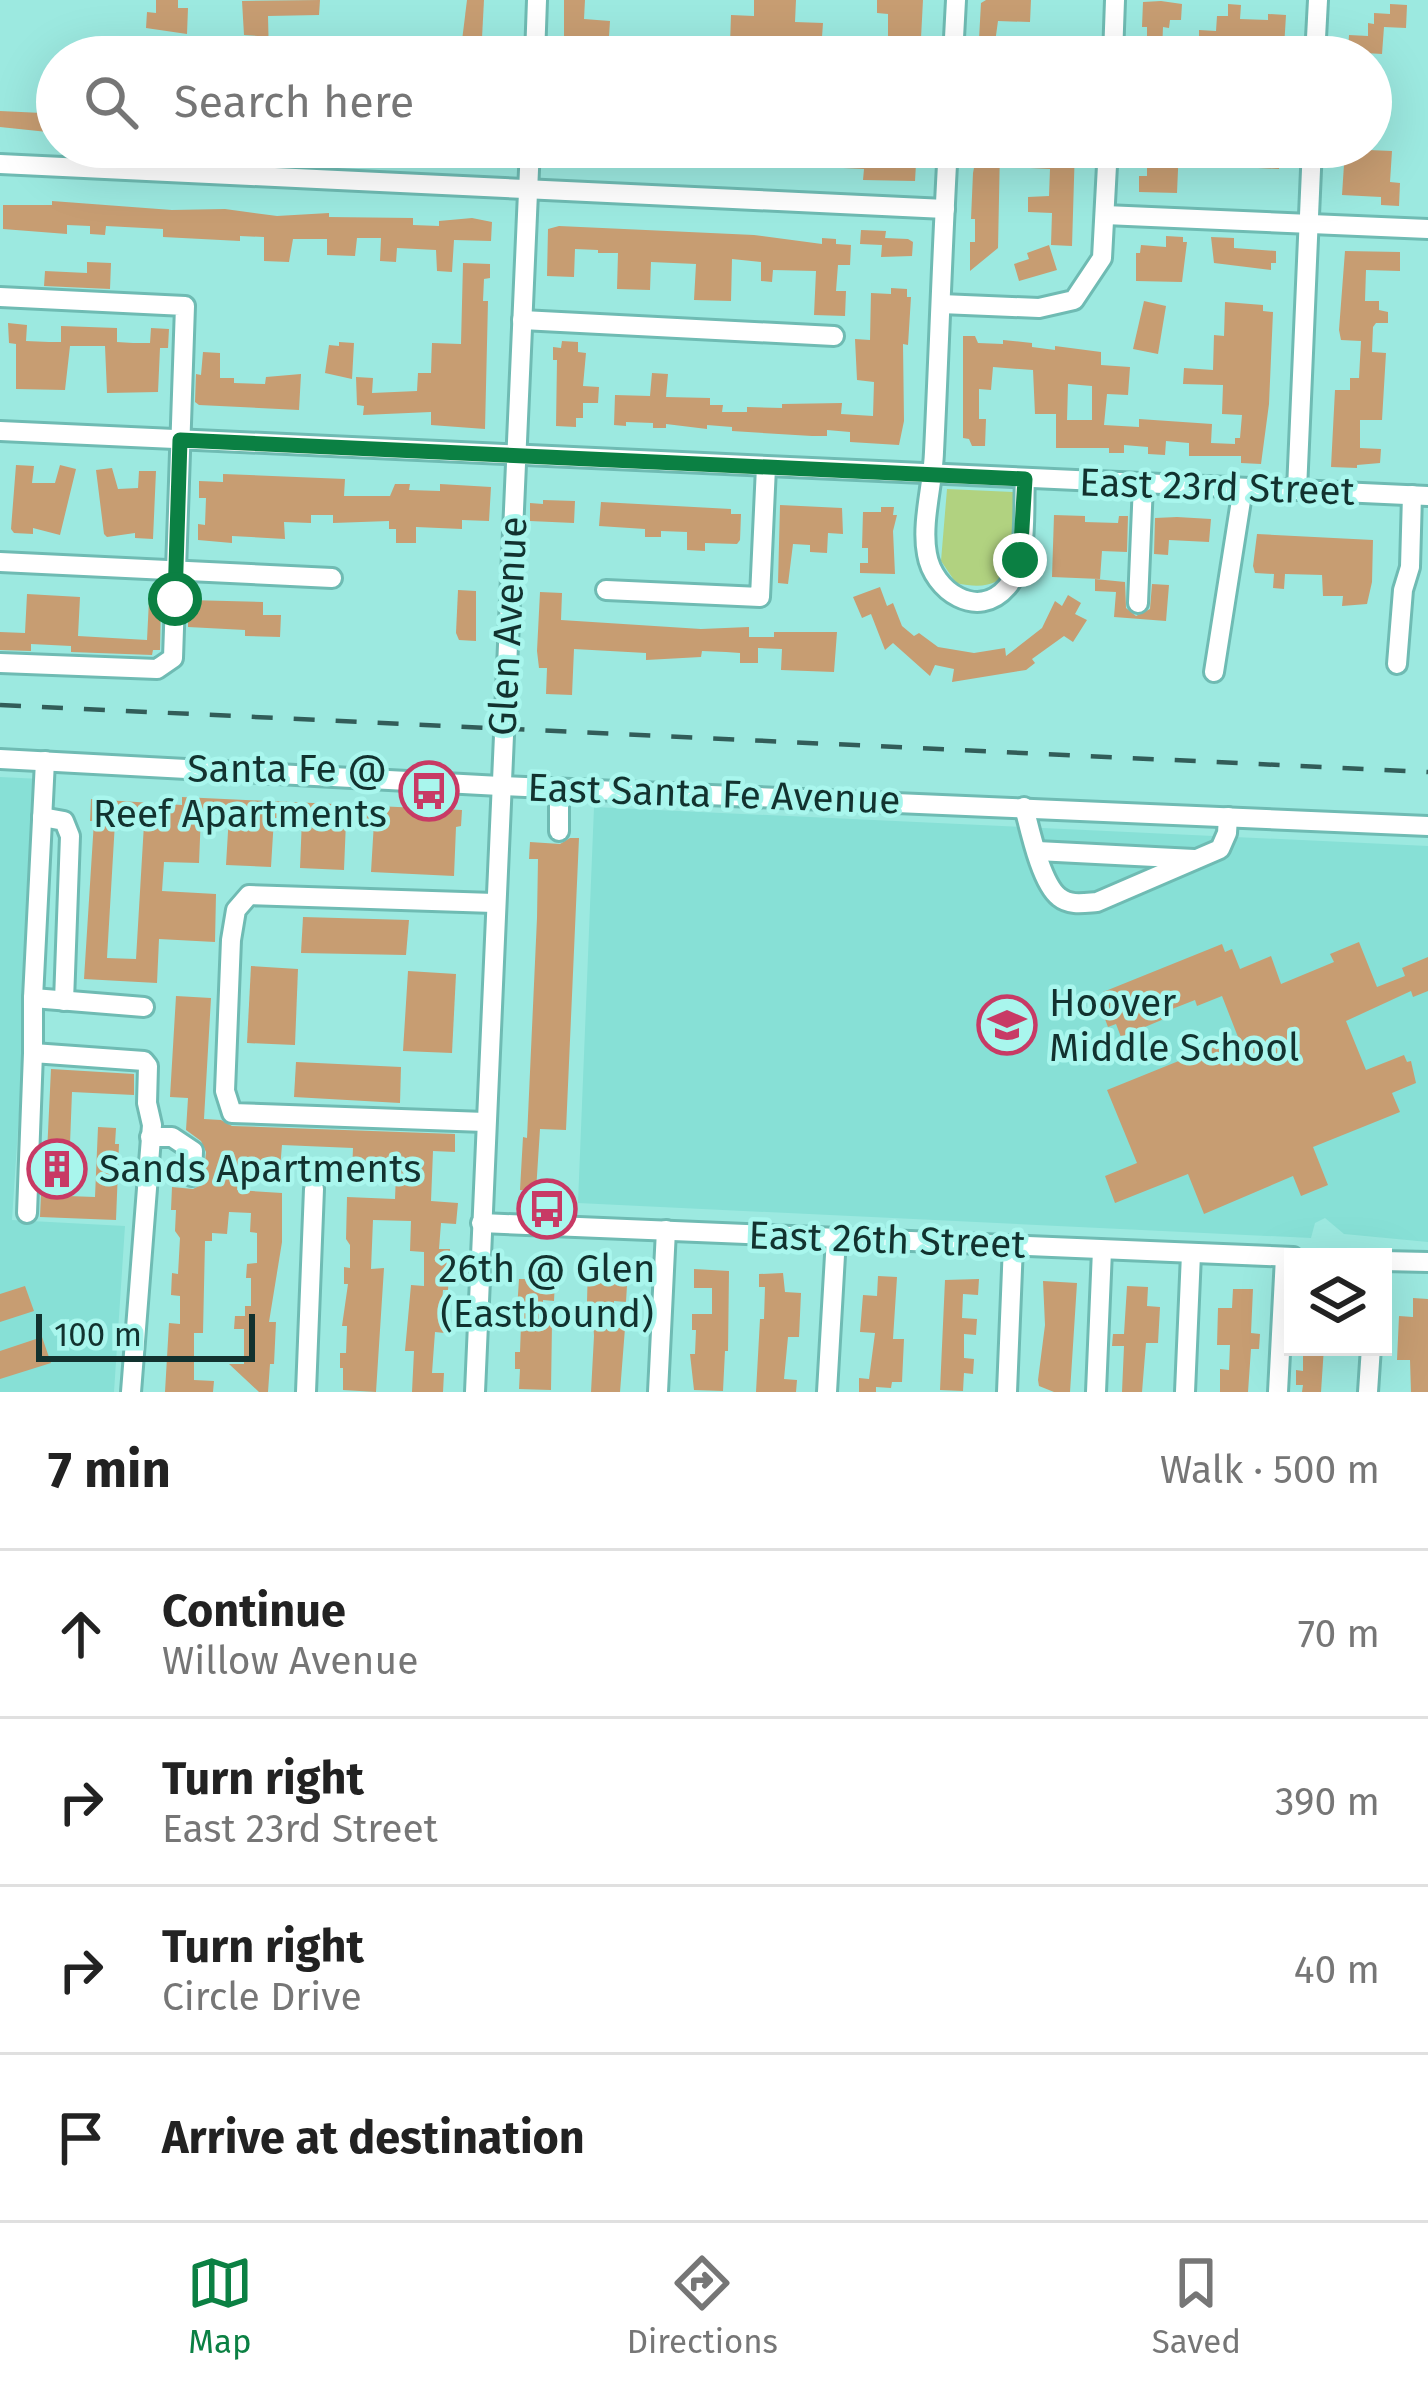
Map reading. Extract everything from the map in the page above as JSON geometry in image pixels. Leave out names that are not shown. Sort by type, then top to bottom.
[{"type":"street","points":[[536,36],[537,0]]},
{"type":"street","points":[[954,36],[956,0]]},
{"type":"street","points":[[1114,36],[1115,0]]},
{"type":"street","points":[[1317,36],[1318,0]]},
{"type":"street","points":[[0,164],[36,166]]},
{"type":"street","points":[[88,168],[945,209]]},
{"type":"street","name":"Glen Avenue","points":[[475,1392],[529,168]]},
{"type":"street","points":[[947,168],[926,551],[937,585],[961,600],[992,598],[1008,587],[1020,560],[1025,479]]},
{"type":"street","points":[[941,304],[1039,308],[1074,300],[1102,258],[1107,168]]},
{"type":"street","points":[[1297,490],[1311,168]]},
{"type":"street","points":[[1105,215],[1428,229]]},
{"type":"street","points":[[0,297],[185,306],[173,658],[158,669],[0,663]]},
{"type":"street","points":[[522,320],[834,336]]},
{"type":"street","name":"East 23rd Street","points":[[0,431],[1420,496]]},
{"type":"street","points":[[606,590],[760,597],[766,466]]},
{"type":"street","points":[[1138,603],[1143,484]]},
{"type":"street","points":[[1214,672],[1243,488]]},
{"type":"street","points":[[1397,664],[1403,590],[1420,496]]},
{"type":"street","points":[[0,562],[332,578]]},
{"type":"street","name":"East Santa Fe Avenue","points":[[0,760],[1428,826]]},
{"type":"street","points":[[27,1213],[45,761]]},
{"type":"street","points":[[559,788],[559,831]]},
{"type":"street","points":[[1024,807],[1049,885],[1060,899],[1074,904],[1096,902],[1201,860],[1220,849],[1228,817]]},
{"type":"street","points":[[42,817],[64,821],[70,836],[64,1001]]},
{"type":"street","points":[[1037,850],[1201,860]]},
{"type":"street","points":[[485,1122],[232,1113],[225,1091],[230,954],[236,910],[249,895],[494,903]]},
{"type":"street","points":[[33,998],[144,1007]]},
{"type":"street","points":[[34,1053],[144,1061],[148,1066],[151,1131],[131,1392]]},
{"type":"street","points":[[151,1131],[172,1136],[193,1151],[192,1176]]},
{"type":"street","points":[[306,1392],[314,1189]]},
{"type":"street","name":"East 26th Street","points":[[481,1223],[1284,1257]]},
{"type":"street","points":[[658,1392],[666,1230]]},
{"type":"street","points":[[827,1392],[836,1238]]},
{"type":"street","points":[[1007,1392],[1013,1245]]},
{"type":"street","points":[[1096,1392],[1102,1250]]},
{"type":"street","points":[[1185,1392],[1191,1254]]},
{"type":"street","points":[[1392,1261],[1428,1262]]},
{"type":"street","points":[[1278,1392],[1284,1318]]},
{"type":"street","points":[[1368,1392],[1370,1356]]},
{"type":"shaded area","points":[[0,777],[41,779],[12,1220],[125,1226],[114,1392],[0,1392]]},
{"type":"shaded area","name":"Hoover Middle School","points":[[594,807],[1428,846],[1428,1242],[1344,1234],[1325,1218],[1315,1223],[1311,1238],[578,1203]]},
{"type":"green space","points":[[947,489],[1013,492],[1011,562],[994,582],[979,586],[956,583],[941,561]]},
{"type":"building","points":[[156,0],[178,0],[178,8],[188,8],[187,34],[146,28],[147,12],[156,13]]},
{"type":"building","points":[[320,0],[319,15],[268,16],[268,36],[244,35],[242,1]]},
{"type":"building","points":[[467,0],[484,0],[482,36],[463,36]]},
{"type":"building","points":[[564,0],[585,0],[584,19],[610,21],[609,36],[564,36]]},
{"type":"building","points":[[754,0],[796,0],[795,22],[823,23],[822,36],[730,36],[731,15],[754,16]]},
{"type":"building","points":[[877,0],[923,0],[921,36],[888,36],[888,14],[877,13]]},
{"type":"building","points":[[1031,0],[1030,22],[998,21],[996,36],[979,36],[981,3]]},
{"type":"building","points":[[1143,2],[1182,4],[1181,20],[1170,20],[1163,36],[1147,36],[1147,27],[1142,27]]},
{"type":"building","points":[[1228,4],[1241,5],[1240,19],[1286,15],[1285,36],[1199,36],[1199,30],[1216,31],[1217,16],[1228,16]]},
{"type":"building","points":[[1390,4],[1407,5],[1406,28],[1384,27],[1383,36],[1368,36],[1374,13],[1390,14]]},
{"type":"building","points":[[0,111],[36,113],[36,131],[0,127]]},
{"type":"building","points":[[843,168],[916,168],[915,181],[863,180],[864,169]]},
{"type":"building","points":[[974,168],[1000,168],[998,248],[970,271],[970,242],[975,242]]},
{"type":"building","points":[[1030,168],[1074,168],[1072,246],[1051,245],[1052,213],[1028,212],[1028,197],[1049,196],[1050,169]]},
{"type":"building","points":[[1147,168],[1178,168],[1177,193],[1139,192],[1139,176],[1147,176]]},
{"type":"building","points":[[1344,168],[1391,168],[1390,182],[1400,183],[1399,206],[1381,205],[1381,197],[1342,195]]},
{"type":"building","points":[[52,201],[277,216],[329,213],[329,217],[413,218],[413,225],[439,226],[439,221],[472,218],[492,222],[491,241],[454,240],[452,272],[437,271],[436,250],[397,248],[396,262],[380,261],[381,238],[357,238],[355,256],[327,255],[327,239],[293,239],[289,262],[264,261],[264,237],[240,236],[240,241],[163,237],[163,229],[106,226],[105,235],[90,234],[90,226],[67,225],[67,234],[3,229],[3,205],[52,205]]},
{"type":"building","points":[[548,229],[754,235],[822,244],[822,238],[836,239],[836,244],[851,245],[850,265],[838,265],[836,291],[846,291],[845,316],[814,315],[816,271],[773,270],[772,282],[761,281],[761,262],[732,259],[731,301],[694,300],[696,264],[651,262],[650,290],[617,289],[618,253],[598,250],[575,249],[574,277],[547,276]]},
{"type":"building","points":[[861,230],[886,231],[885,238],[908,239],[913,242],[912,256],[881,257],[882,245],[860,244]]},
{"type":"building","points":[[1166,236],[1183,237],[1187,242],[1182,282],[1136,281],[1136,253],[1141,245],[1166,247]]},
{"type":"building","points":[[1211,237],[1234,238],[1234,248],[1276,251],[1276,263],[1271,263],[1271,270],[1214,263]]},
{"type":"building","points":[[1049,245],[1057,270],[1019,281],[1014,264]]},
{"type":"building","points":[[1345,251],[1400,252],[1400,271],[1366,270],[1365,301],[1379,301],[1379,310],[1388,312],[1388,323],[1373,327],[1372,352],[1386,353],[1382,420],[1360,420],[1360,448],[1381,449],[1380,463],[1357,468],[1331,467],[1335,390],[1350,390],[1350,378],[1359,378],[1361,341],[1341,340],[1339,330]]},
{"type":"building","points":[[87,262],[111,263],[110,289],[44,286],[45,271],[87,273]]},
{"type":"building","points":[[463,263],[490,264],[483,301],[488,301],[485,429],[431,425],[431,412],[363,415],[364,406],[357,405],[356,377],[373,378],[372,393],[417,391],[418,373],[431,373],[432,343],[461,344]]},
{"type":"building","points":[[891,288],[907,289],[911,297],[908,345],[903,344],[904,421],[899,445],[850,442],[850,432],[827,430],[827,436],[812,436],[707,425],[707,429],[666,424],[666,428],[653,428],[653,423],[614,425],[615,395],[650,396],[652,373],[668,374],[666,397],[710,398],[710,405],[723,405],[722,412],[842,403],[841,414],[873,416],[874,382],[857,380],[855,339],[870,340],[871,293],[891,294]]},
{"type":"building","points":[[1144,301],[1166,306],[1158,354],[1133,349]]},
{"type":"building","points":[[1225,302],[1263,305],[1263,311],[1273,312],[1261,464],[1241,463],[1241,456],[1189,456],[1189,443],[1166,441],[1165,455],[1148,454],[1148,447],[1124,445],[1124,453],[1109,453],[1109,448],[1056,448],[1056,414],[1035,414],[1033,370],[993,367],[991,390],[979,389],[979,419],[986,419],[985,446],[972,446],[963,438],[963,336],[975,336],[978,343],[1003,344],[1003,340],[1055,350],[1055,346],[1101,352],[1101,365],[1130,367],[1128,395],[1107,394],[1104,425],[1139,427],[1139,419],[1212,424],[1211,443],[1235,444],[1242,415],[1222,414],[1223,385],[1183,384],[1184,368],[1213,370],[1214,335],[1224,336]],"holes":[[[1068,384],[1092,386],[1092,420],[1067,420]]]},
{"type":"building","points":[[8,323],[27,325],[26,341],[49,342],[61,342],[61,326],[117,328],[117,342],[133,343],[150,343],[151,328],[169,329],[168,348],[160,348],[158,392],[107,393],[105,346],[70,346],[65,390],[16,389],[16,344],[9,343]]},
{"type":"building","points":[[562,341],[578,342],[578,352],[586,353],[583,386],[599,387],[598,403],[583,403],[583,418],[576,418],[576,427],[556,426],[553,347],[561,348]]},
{"type":"building","points":[[339,342],[354,343],[352,379],[325,373],[329,345],[339,346]]},
{"type":"building","points":[[203,352],[220,353],[220,378],[234,378],[234,383],[265,384],[266,377],[301,374],[299,410],[199,405],[195,402],[196,374],[201,375]]},
{"type":"building","points":[[16,465],[34,466],[32,483],[55,483],[60,465],[76,469],[60,535],[33,528],[33,534],[11,529]]},
{"type":"building","points":[[112,468],[118,489],[138,488],[139,471],[156,471],[153,539],[135,538],[135,533],[104,534],[96,470]]},
{"type":"building","points":[[223,474],[345,479],[344,496],[390,496],[395,484],[410,484],[409,490],[440,491],[440,484],[491,487],[489,521],[462,520],[462,529],[416,527],[416,543],[396,543],[396,529],[389,529],[389,521],[333,523],[333,515],[311,515],[311,523],[284,522],[285,539],[232,536],[232,543],[198,540],[198,524],[205,525],[206,498],[199,498],[199,481],[223,482]]},
{"type":"building","points":[[543,500],[575,501],[574,523],[530,521],[530,503],[543,504]]},
{"type":"building","points":[[601,502],[731,509],[731,514],[741,514],[740,540],[737,544],[705,543],[705,551],[687,550],[687,532],[661,531],[661,537],[645,537],[645,529],[599,526]]},
{"type":"building","points":[[780,505],[842,508],[843,534],[828,533],[827,553],[793,544],[788,584],[778,583]]},
{"type":"building","points":[[881,507],[894,507],[893,515],[897,515],[895,574],[860,573],[860,563],[868,563],[868,548],[862,548],[863,512],[881,512]]},
{"type":"building","points":[[1054,515],[1118,523],[1119,516],[1128,516],[1127,552],[1102,551],[1100,579],[1052,577]]},
{"type":"building","points":[[1155,518],[1211,519],[1209,542],[1169,540],[1168,555],[1154,554]]},
{"type":"building","points":[[1257,534],[1373,540],[1367,604],[1342,606],[1343,596],[1323,596],[1322,575],[1285,574],[1284,589],[1273,588],[1274,574],[1255,573]]},
{"type":"building","points":[[1095,579],[1125,582],[1126,608],[1136,616],[1150,609],[1152,584],[1169,585],[1166,621],[1114,617],[1116,592],[1095,591]]},
{"type":"building","points":[[880,587],[887,606],[893,603],[902,626],[914,636],[919,633],[938,647],[974,653],[1005,648],[1006,656],[1042,628],[1055,601],[1062,606],[1068,595],[1081,603],[1075,614],[1087,620],[1073,642],[1064,636],[1032,659],[1035,663],[1026,670],[952,682],[954,669],[935,665],[930,676],[893,643],[885,650],[871,614],[862,618],[853,597]]},
{"type":"building","points":[[458,590],[476,591],[476,641],[459,640],[456,633]]},
{"type":"building","points":[[540,592],[562,593],[561,620],[701,629],[749,627],[749,637],[837,632],[834,672],[781,670],[782,649],[758,648],[758,663],[740,663],[740,653],[702,651],[701,657],[646,660],[646,653],[574,649],[572,695],[546,694],[547,668],[539,668],[537,651]]},
{"type":"building","points":[[27,594],[80,597],[78,636],[147,640],[149,600],[161,601],[160,650],[153,650],[152,655],[71,652],[71,646],[31,644],[31,651],[0,650],[0,632],[25,633]]},
{"type":"building","points":[[188,600],[263,602],[263,615],[281,615],[280,637],[188,627]]},
{"type":"building","points":[[182,797],[462,810],[461,826],[456,827],[454,876],[371,872],[374,822],[346,821],[344,870],[300,868],[302,818],[274,818],[271,867],[226,865],[229,815],[201,814],[199,863],[164,862],[162,891],[216,894],[215,942],[159,939],[157,983],[84,979],[94,821],[90,821],[91,799],[182,805]],"holes":[[[115,822],[144,824],[136,959],[107,958]]]},
{"type":"building","points":[[579,838],[566,1130],[540,1129],[536,1191],[520,1190],[523,1137],[527,1138],[537,918],[538,859],[529,859],[530,842],[560,844]]},
{"type":"building","points":[[303,917],[409,920],[406,955],[301,953]]},
{"type":"building","points":[[1359,942],[1377,987],[1405,976],[1402,968],[1428,957],[1428,991],[1413,997],[1411,991],[1346,1021],[1366,1070],[1404,1055],[1411,1061],[1416,1083],[1392,1093],[1400,1112],[1313,1147],[1328,1185],[1301,1196],[1293,1176],[1204,1214],[1188,1174],[1115,1203],[1105,1176],[1137,1163],[1107,1090],[1238,1037],[1222,996],[1162,1013],[1164,1019],[1121,1037],[1116,1024],[1108,1027],[1099,1003],[1106,1000],[1103,992],[1222,944],[1225,952],[1232,949],[1240,969],[1271,956],[1281,984],[1334,962],[1330,954]]},
{"type":"building","points":[[251,966],[298,969],[295,1045],[247,1043]]},
{"type":"building","points":[[408,971],[456,974],[452,1053],[403,1051]]},
{"type":"building","points":[[176,996],[211,998],[204,1119],[232,1126],[455,1134],[455,1152],[433,1151],[431,1201],[458,1203],[456,1224],[441,1223],[439,1249],[450,1249],[441,1316],[447,1316],[445,1333],[435,1332],[432,1373],[444,1373],[443,1392],[412,1392],[414,1351],[405,1351],[411,1285],[424,1286],[424,1252],[410,1251],[411,1221],[373,1220],[371,1269],[384,1268],[376,1392],[343,1390],[340,1353],[346,1353],[347,1326],[342,1326],[348,1284],[344,1284],[344,1267],[350,1268],[347,1197],[395,1199],[396,1174],[352,1173],[353,1148],[282,1145],[280,1169],[238,1168],[237,1190],[282,1193],[282,1242],[269,1322],[276,1322],[274,1364],[270,1364],[268,1392],[259,1392],[229,1364],[244,1364],[244,1329],[234,1329],[235,1316],[245,1316],[245,1306],[251,1306],[247,1264],[257,1263],[257,1233],[250,1232],[251,1213],[229,1212],[227,1234],[212,1233],[212,1241],[205,1241],[203,1333],[194,1333],[194,1380],[214,1381],[213,1392],[165,1392],[169,1323],[180,1324],[180,1296],[171,1295],[172,1273],[178,1274],[180,1238],[175,1231],[176,1210],[171,1210],[172,1187],[193,1189],[203,1184],[206,1152],[201,1141],[186,1130],[188,1098],[170,1097]]},
{"type":"building","points":[[296,1062],[401,1067],[400,1103],[294,1097]]},
{"type":"building","name":"Sands Apartments","points":[[51,1069],[134,1074],[134,1095],[72,1092],[68,1196],[95,1197],[98,1127],[116,1128],[116,1220],[40,1217]]},
{"type":"building","points":[[539,1261],[556,1262],[554,1301],[543,1300],[542,1323],[552,1323],[551,1390],[519,1389],[520,1369],[515,1369],[515,1352],[520,1352],[521,1325],[516,1325],[519,1279],[534,1279]]},
{"type":"building","points":[[588,1264],[616,1265],[616,1284],[627,1285],[626,1302],[614,1301],[613,1328],[625,1328],[620,1392],[591,1392],[594,1336],[592,1302],[587,1302]]},
{"type":"building","points":[[694,1269],[729,1271],[723,1391],[694,1390],[692,1314],[712,1314],[712,1288],[694,1288]]},
{"type":"building","points":[[783,1273],[785,1292],[801,1293],[799,1337],[788,1337],[784,1379],[797,1380],[796,1392],[756,1392],[765,1287],[759,1287],[759,1274]]},
{"type":"building","points":[[878,1276],[897,1277],[893,1339],[904,1339],[902,1382],[892,1382],[891,1388],[876,1387],[876,1392],[859,1392],[859,1378],[869,1379],[875,1333],[860,1332],[863,1295],[877,1296]]},
{"type":"building","points":[[979,1279],[978,1295],[963,1294],[962,1318],[977,1319],[976,1335],[964,1334],[964,1358],[974,1359],[973,1374],[964,1373],[963,1391],[940,1390],[945,1280]]},
{"type":"building","points":[[1043,1281],[1077,1283],[1070,1392],[1039,1386],[1045,1325]]},
{"type":"building","points":[[25,1286],[34,1311],[0,1322],[0,1294]]},
{"type":"building","points":[[1127,1286],[1148,1287],[1147,1306],[1160,1307],[1158,1343],[1146,1343],[1142,1392],[1122,1392],[1124,1346],[1112,1346],[1113,1334],[1124,1334]]},
{"type":"building","points":[[1233,1289],[1253,1289],[1251,1333],[1260,1334],[1259,1349],[1251,1349],[1248,1392],[1220,1392],[1220,1369],[1229,1370],[1230,1345],[1217,1345],[1218,1308],[1232,1308]]},
{"type":"building","points":[[1413,1298],[1428,1299],[1428,1392],[1411,1392],[1410,1360],[1397,1360],[1399,1316],[1413,1317]]},
{"type":"building","points":[[42,1337],[51,1363],[0,1379],[0,1351]]},
{"type":"building","points":[[1303,1356],[1323,1356],[1321,1392],[1302,1392],[1303,1385],[1296,1385],[1296,1370],[1303,1371]]},
{"type":"railway","points":[[0,705],[1428,772]]},
{"type":"place","name":"Santa Fe @ Reef Apartments","points":[[429,791]]},
{"type":"place","name":"Hoover Middle School","points":[[1007,1025]]},
{"type":"place","name":"Sands Apartments","points":[[57,1169]]},
{"type":"place","name":"26th @ Glen (Eastbound)","points":[[547,1209]]},
{"type":"route","points":[[175,599],[180,440],[1025,479],[1020,560]]}]
